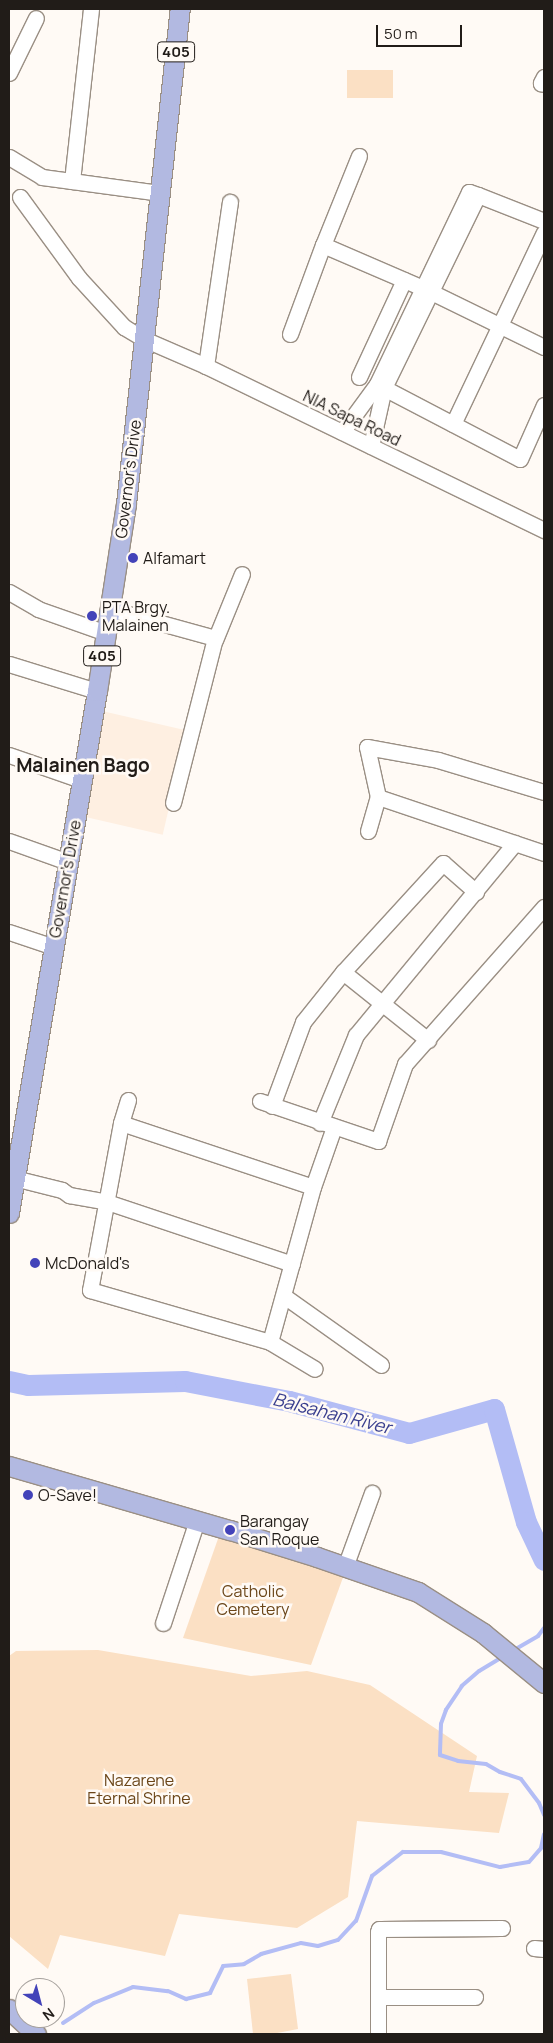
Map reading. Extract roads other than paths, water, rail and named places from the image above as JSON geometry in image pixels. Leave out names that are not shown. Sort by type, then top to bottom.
[{"type":"main road","name":"Governor's Drive","points":[[9,1213],[20,1185],[54,947],[126,504],[180,9]]},
{"type":"main road","points":[[9,1466],[197,1520],[418,1592],[455,1614],[507,1652],[544,1683]]},
{"type":"main road","points":[[9,2009],[36,2034]]},
{"type":"street","points":[[72,181],[91,9]]},
{"type":"street","points":[[9,73],[36,18]]},
{"type":"street","points":[[544,77],[542,83],[544,84]]},
{"type":"street","points":[[290,334],[359,156]]},
{"type":"street","points":[[9,157],[42,177],[161,192]]},
{"type":"street","points":[[342,432],[380,386],[427,290],[469,192],[544,221]]},
{"type":"street","name":"NIA Sapa Road","points":[[20,197],[79,278],[124,327],[144,339],[206,366],[544,530]]},
{"type":"street","points":[[206,366],[230,202]]},
{"type":"street","points":[[453,424],[501,327],[544,232]]},
{"type":"street","points":[[323,245],[427,290],[544,347]]},
{"type":"street","points":[[359,377],[404,280]]},
{"type":"street","points":[[380,386],[520,459],[544,405]]},
{"type":"street","points":[[370,446],[380,386]]},
{"type":"street","points":[[173,803],[215,640],[242,574]]},
{"type":"street","points":[[9,592],[38,610],[106,632]]},
{"type":"street","points":[[110,609],[216,638],[215,640]]},
{"type":"street","points":[[9,664],[96,691]]},
{"type":"street","points":[[368,831],[378,797],[367,747],[438,760],[544,792]]},
{"type":"street","points":[[9,756],[81,780]]},
{"type":"street","points":[[378,797],[544,853]]},
{"type":"street","points":[[9,841],[68,862]]},
{"type":"street","points":[[270,1342],[313,1187],[327,1125],[356,1035],[515,843]]},
{"type":"street","points":[[476,892],[443,863],[344,972],[303,1022],[266,1104],[378,1141],[406,1064],[544,907]]},
{"type":"street","points":[[9,932],[54,947]]},
{"type":"street","points":[[344,972],[428,1040]]},
{"type":"street","points":[[128,1100],[121,1123],[90,1290],[270,1342],[315,1369]]},
{"type":"street","points":[[121,1123],[313,1187]]},
{"type":"street","points":[[20,1185],[62,1190],[69,1195],[107,1202],[292,1264]]},
{"type":"street","points":[[284,1296],[381,1366]]},
{"type":"street","points":[[345,1567],[372,1493]]},
{"type":"street","points":[[163,1623],[197,1520]]},
{"type":"street","points":[[378,2034],[380,1996],[379,1929],[502,1928]]},
{"type":"street","points":[[380,1996],[475,1998]]},
{"type":"waterway","name":"Balsahan River","points":[[9,1381],[28,1385],[185,1381],[289,1401],[409,1433],[494,1409],[526,1522],[544,1560]]},
{"type":"waterway","points":[[514,1650],[538,1636],[544,1628]]},
{"type":"waterway","points":[[504,1656],[479,1671],[462,1686],[446,1710],[441,1724],[440,1755],[458,1761],[486,1764],[500,1772],[521,1779],[539,1803],[544,1815]]},
{"type":"waterway","points":[[65,2022],[94,2003],[133,1987],[168,1991],[186,1999],[210,1993],[223,1966],[244,1964],[261,1954],[301,1943],[318,1946],[338,1940],[356,1921],[372,1876],[403,1852],[441,1852],[500,1867],[529,1862],[541,1848],[544,1834]]},
{"type":"place","name":"Alfamart","points":[[133,558]]},
{"type":"place","name":"PTA Brgy. Malainen","points":[[92,616]]},
{"type":"place","name":"McDonald's","points":[[35,1263]]},
{"type":"place","name":"O-Save!","points":[[28,1495]]},
{"type":"place","name":"Barangay San Roque","points":[[230,1530]]},
{"type":"district","name":"Malainen Bago","points":[[83,766]]},
{"type":"park label","name":"Catholic Cemetery","points":[[253,1600]]},
{"type":"park label","name":"Nazarene Eternal Shrine","points":[[139,1789]]}]
